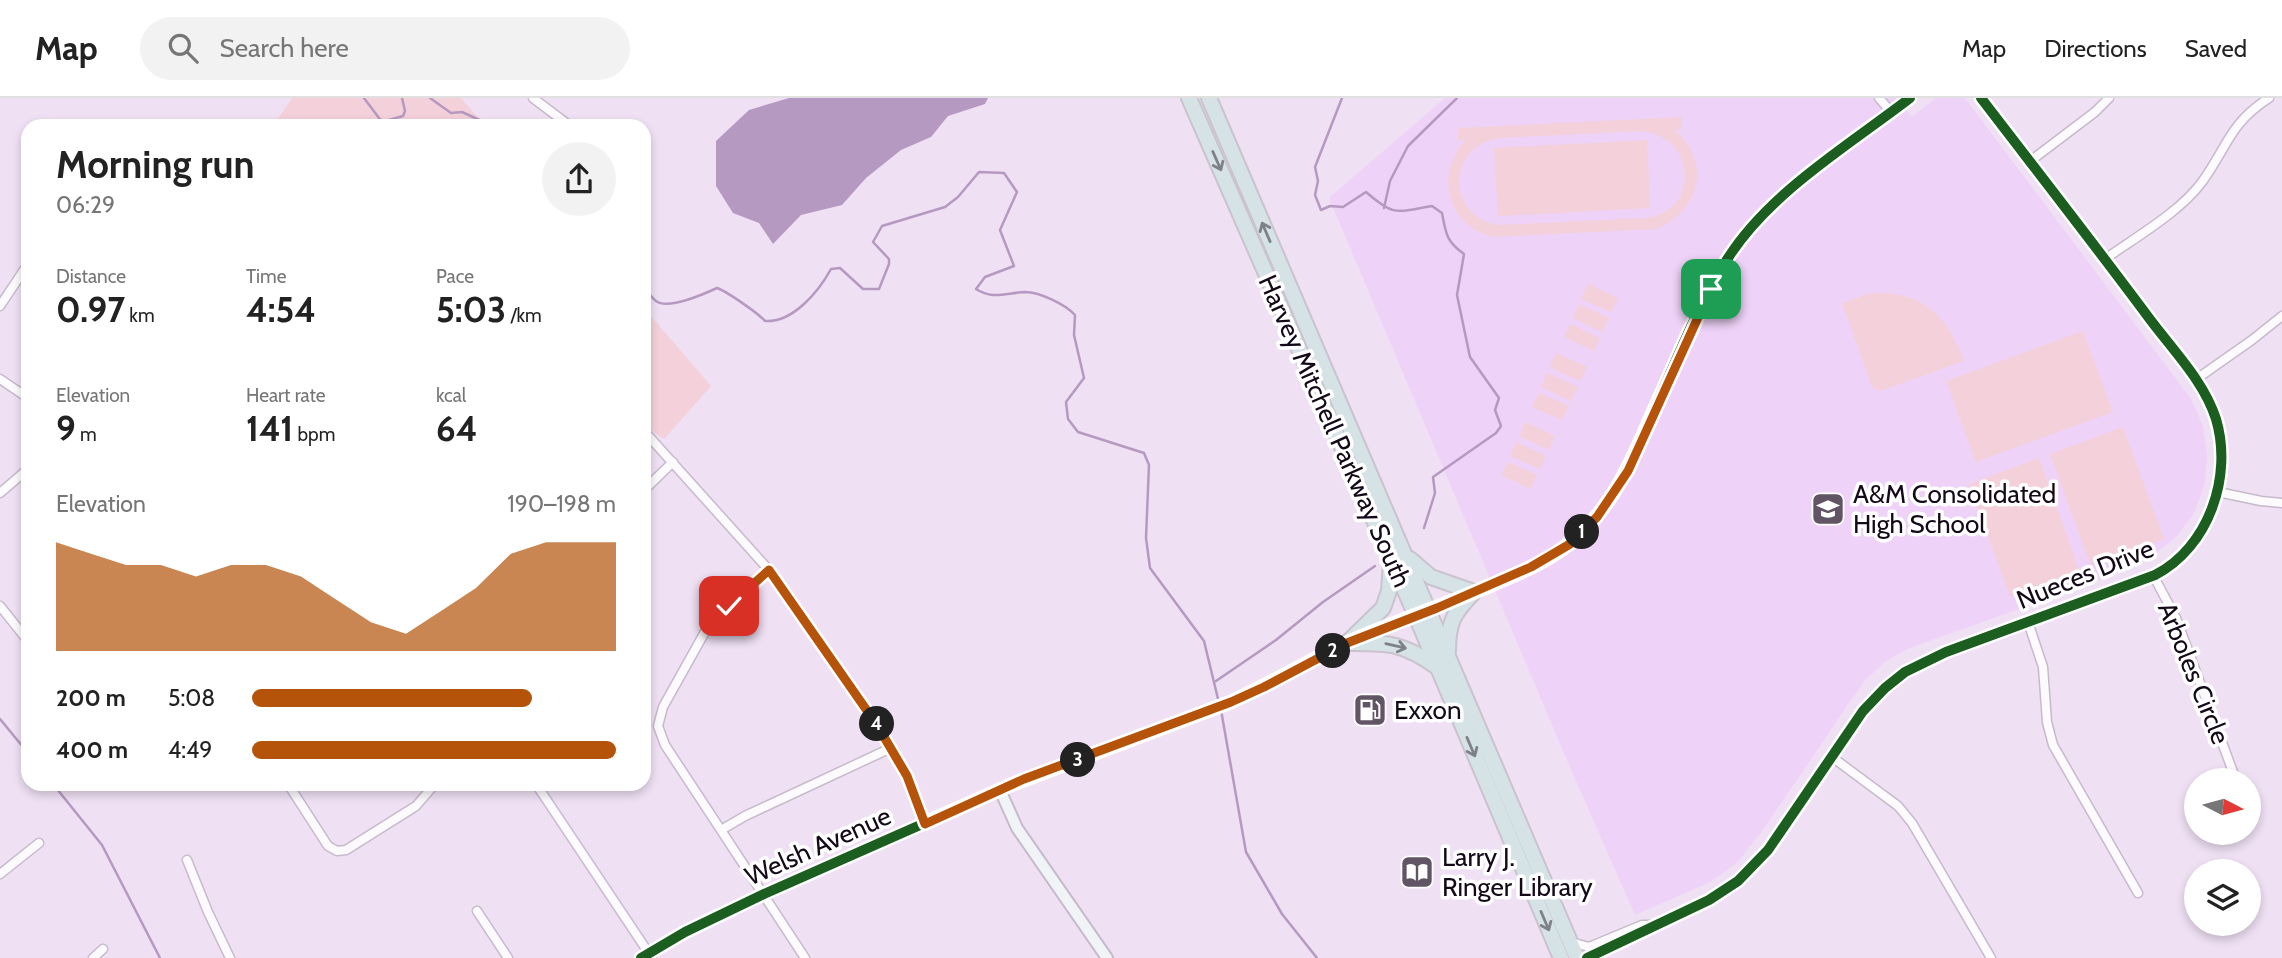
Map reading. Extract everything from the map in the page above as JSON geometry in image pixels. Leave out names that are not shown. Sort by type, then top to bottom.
[{"type":"highway","name":"Harvey Mitchell Parkway South","points":[[1189,98],[1423,614],[1448,656],[1577,958]]},
{"type":"highway","name":"Harvey Mitchell Parkway South","points":[[1209,98],[1397,555]]},
{"type":"highway","points":[[1347,643],[1383,608],[1397,555],[1431,577],[1474,592],[1456,611],[1450,624],[1448,656]]},
{"type":"highway","name":"Harvey Mitchell Parkway South","points":[[1423,614],[1439,668],[1562,956]]},
{"type":"highway","points":[[1347,643],[1391,643],[1418,653],[1439,668]]},
{"type":"main road","name":"Welsh Avenue","points":[[647,956],[685,932],[764,894],[1000,790],[1231,702],[1347,643],[1474,592],[1562,550],[1597,517],[1628,471],[1703,305],[1738,244],[1800,181],[1910,98]]},
{"type":"main road","points":[[1000,790],[1017,828],[1107,958]]},
{"type":"street","points":[[533,98],[561,119]]},
{"type":"street","points":[[1879,98],[1891,112]]},
{"type":"street","name":"Nueces Drive","points":[[1587,958],[1720,894],[1747,873],[1764,855],[1871,702],[1905,672],[1946,652],[2167,568],[2193,541],[2208,520],[2218,492],[2222,464],[2219,432],[2209,403],[2105,258],[1981,98]]},
{"type":"street","points":[[2029,162],[2095,112],[2109,98]]},
{"type":"street","points":[[2105,258],[2188,198],[2202,182],[2236,125],[2269,98]]},
{"type":"street","points":[[0,306],[21,274]]},
{"type":"street","points":[[2195,380],[2282,316]]},
{"type":"street","points":[[0,379],[21,393]]},
{"type":"street","points":[[651,438],[769,570],[891,748],[907,776],[925,824]]},
{"type":"street","points":[[651,482],[673,462]]},
{"type":"street","points":[[0,493],[21,475]]},
{"type":"street","points":[[2218,492],[2282,503]]},
{"type":"street","points":[[769,570],[706,630],[663,707],[659,726],[665,745],[805,958]]},
{"type":"street","name":"Arboles Circle","points":[[2153,575],[2176,618],[2232,768]]},
{"type":"street","points":[[0,606],[21,629]]},
{"type":"street","points":[[2028,622],[2043,667],[2047,722],[2053,746],[2138,893]]},
{"type":"street","points":[[721,830],[745,816],[891,748]]},
{"type":"street","points":[[1832,757],[1898,806],[1912,823],[1991,958]]},
{"type":"street","points":[[293,791],[328,846],[337,851],[346,850],[416,806],[429,791]]},
{"type":"street","points":[[541,791],[647,956]]},
{"type":"street","points":[[0,874],[38,843]]},
{"type":"street","points":[[187,860],[230,958]]},
{"type":"street","points":[[477,911],[508,958]]},
{"type":"street","name":"Nueces Drive","points":[[1571,942],[1589,947],[1642,925],[1653,925]]},
{"type":"street","points":[[93,958],[103,949]]},
{"type":"shaded area","points":[[292,98],[461,98],[479,119],[278,119]]},
{"type":"shaded area","points":[[789,98],[988,98],[985,104],[948,116],[931,137],[901,150],[866,178],[842,205],[801,215],[773,244],[759,223],[733,213],[716,186],[716,141],[749,110]]},
{"type":"shaded area","name":"A&M Consolidated High School","points":[[1445,98],[1896,98],[1912,117],[1936,98],[1965,98],[2191,399],[2203,426],[2207,455],[2205,483],[2194,513],[2177,536],[2151,557],[2087,585],[1909,648],[1886,661],[1866,679],[1765,827],[1737,863],[1710,882],[1635,915],[1329,198]]},
{"type":"shaded area","points":[[1682,117],[1682,129],[1675,130],[1694,156],[1696,185],[1683,210],[1656,229],[1494,237],[1478,231],[1466,222],[1456,211],[1451,198],[1448,183],[1450,169],[1455,154],[1465,141],[1458,140],[1458,128]],"holes":[[[1639,131],[1658,135],[1672,144],[1681,158],[1685,173],[1683,188],[1677,202],[1664,212],[1646,218],[1500,225],[1482,219],[1469,209],[1462,196],[1459,181],[1462,166],[1470,153],[1483,143],[1501,138]]]},
{"type":"shaded area","points":[[1647,140],[1650,208],[1498,216],[1494,148]]},
{"type":"shaded area","points":[[1588,284],[1618,298],[1611,312],[1581,299]]},
{"type":"shaded area","points":[[1881,293],[1912,298],[1934,312],[1951,333],[1964,361],[1880,391],[1872,387],[1842,303],[1867,294]]},
{"type":"shaded area","points":[[1579,304],[1609,318],[1602,332],[1573,318]]},
{"type":"shaded area","points":[[651,316],[711,386],[664,439],[651,430]]},
{"type":"shaded area","points":[[1570,324],[1600,338],[1594,351],[1564,337]]},
{"type":"shaded area","points":[[2083,331],[2113,412],[1976,462],[1946,381]]},
{"type":"shaded area","points":[[1556,353],[1587,367],[1580,381],[1550,367]]},
{"type":"shaded area","points":[[1547,373],[1578,387],[1571,401],[1541,387]]},
{"type":"shaded area","points":[[1539,393],[1569,406],[1562,420],[1532,407]]},
{"type":"shaded area","points":[[1525,422],[1555,436],[1549,450],[1519,436]]},
{"type":"shaded area","points":[[2123,427],[2164,539],[2091,566],[2050,454]]},
{"type":"shaded area","points":[[1516,442],[1546,456],[1540,469],[1510,456]]},
{"type":"shaded area","points":[[2039,458],[2079,570],[2010,596],[1969,484]]},
{"type":"shaded area","points":[[1508,462],[1537,475],[1531,489],[1501,475]]},
{"type":"waterway","points":[[364,98],[380,119]]},
{"type":"waterway","points":[[392,119],[403,116],[405,111],[402,98]]},
{"type":"waterway","points":[[430,98],[451,113],[462,112],[477,119]]},
{"type":"waterway","points":[[1342,98],[1315,167],[1318,181],[1315,195],[1321,210],[1330,206],[1343,207],[1366,192],[1383,206],[1396,211],[1432,206],[1442,213],[1448,236],[1464,254],[1457,295],[1470,357],[1499,398],[1495,410],[1501,426],[1496,433],[1433,477],[1435,493],[1424,528]]},
{"type":"waterway","points":[[1384,208],[1390,181],[1408,146],[1457,98]]},
{"type":"waterway","points":[[651,296],[656,301],[669,304],[717,288],[765,321],[785,317],[804,304],[820,287],[831,269],[840,268],[863,289],[879,289],[889,264],[889,259],[873,242],[882,226],[945,207],[958,197],[979,172],[1004,173],[1017,192],[1000,230],[1014,266],[985,277],[976,289],[994,295],[1025,292],[1037,294],[1058,303],[1075,315],[1074,335],[1084,378],[1066,402],[1068,419],[1078,432],[1144,453],[1149,465],[1146,538],[1150,568],[1204,641],[1219,703]]},
{"type":"waterway","points":[[1216,681],[1375,566]]},
{"type":"waterway","points":[[1221,710],[1246,852],[1282,914],[1317,958]]},
{"type":"waterway","points":[[0,719],[21,744]]},
{"type":"waterway","points":[[59,791],[102,845],[160,958]]},
{"type":"cycle path","points":[[641,958],[685,932],[764,894],[1013,784],[1231,702],[1349,642],[1501,581],[1560,550],[1591,522],[1623,477],[1697,313],[1717,276],[1745,234],[1812,171],[1910,98]]},
{"type":"cycle path","points":[[1587,958],[1709,900],[1738,881],[1768,850],[1863,711],[1905,672],[1946,652],[2155,575],[2174,563],[2190,547],[2203,528],[2212,508],[2221,463],[2220,441],[2211,405],[2187,366],[1981,98]]},
{"type":"place","name":"A&M Consolidated High School","points":[[1828,509]]},
{"type":"place","name":"Exxon","points":[[1370,710]]},
{"type":"place","name":"Larry J. Ringer Library","points":[[1417,872]]},
{"type":"route","points":[[729,606],[769,570],[877,725],[907,776],[925,824],[1024,779],[1231,702],[1347,643],[1482,589],[1562,550],[1597,517],[1628,471],[1711,289]]}]
